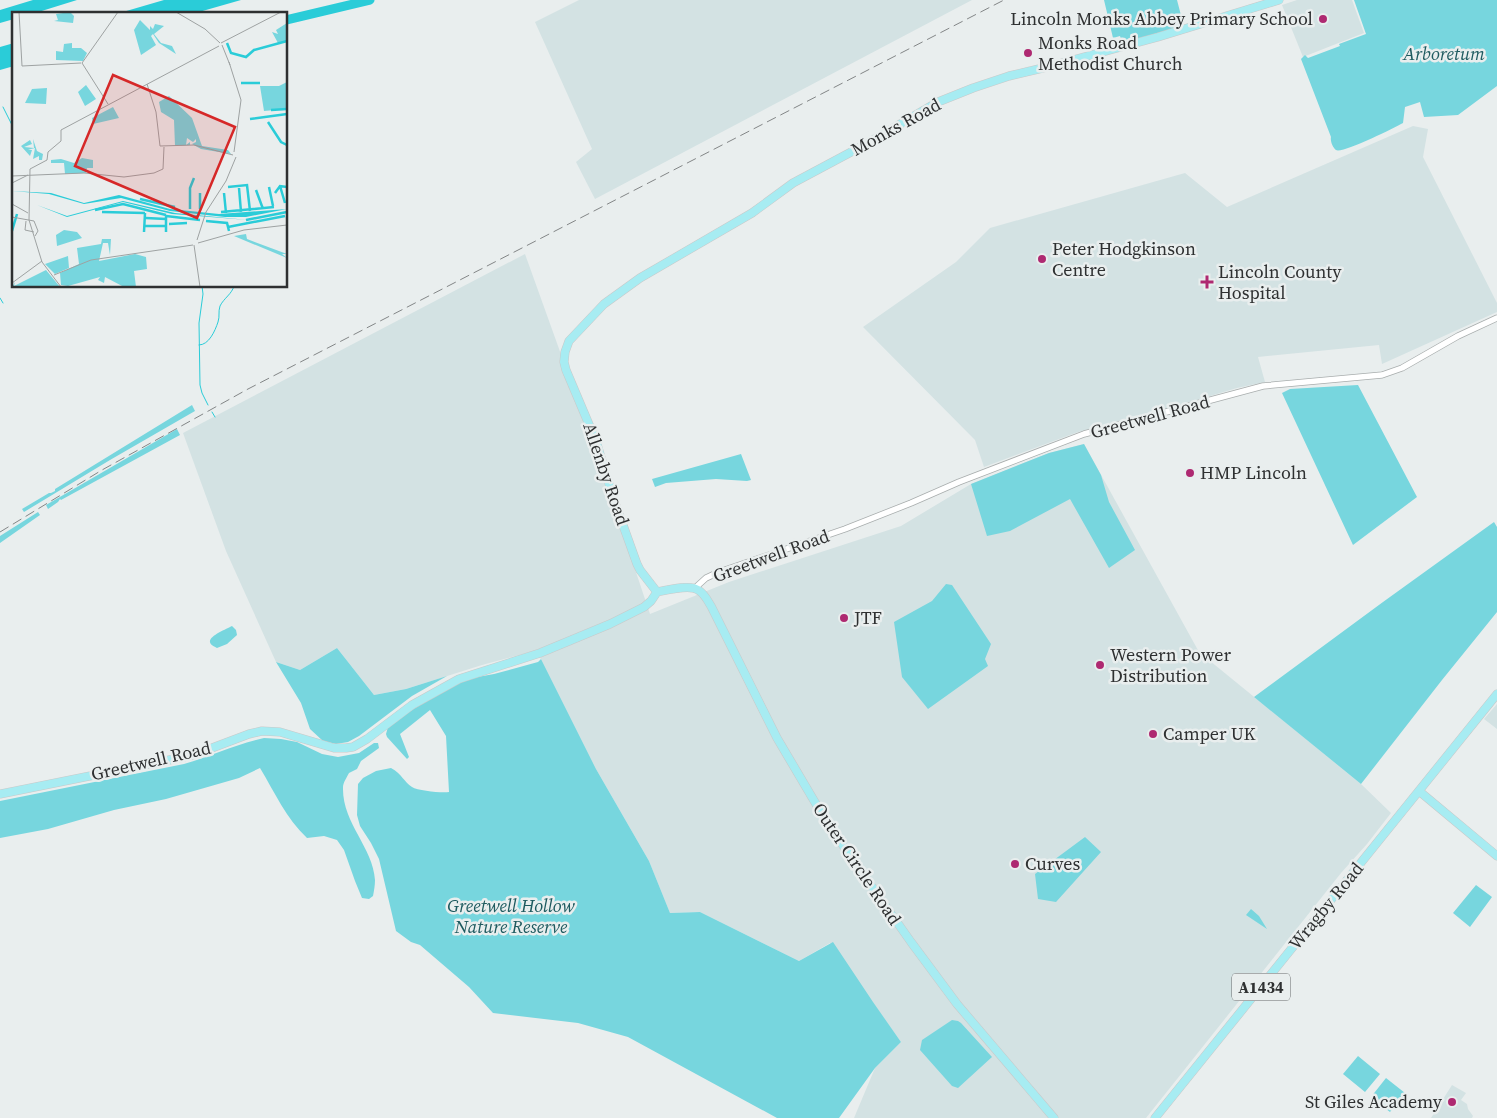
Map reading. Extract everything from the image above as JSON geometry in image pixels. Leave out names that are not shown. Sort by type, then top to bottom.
[{"type":"main road","name":"Monks Road","points":[[565,352],[572,337],[604,304],[640,278],[752,212],[793,183],[868,143],[938,102],[1009,76],[1047,68],[1158,37],[1276,1]]},
{"type":"main road","name":"Allenby Road","points":[[565,352],[564,362],[566,370],[589,423],[637,564],[657,592]]},
{"type":"main road","name":"Greetwell Road","points":[[0,794],[196,754],[249,734],[262,732],[280,732],[330,747],[346,748],[353,746],[367,739],[412,705],[459,679],[540,653],[576,639],[644,607],[657,592],[695,588]]},
{"type":"main road","name":"Outer Circle Road","points":[[695,588],[701,592],[711,606],[777,738],[846,850],[957,1004],[1054,1118]]},
{"type":"main road","name":"Wragby Road","points":[[1155,1118],[1497,694]]},
{"type":"main road","points":[[1419,791],[1497,856]]},
{"type":"street","name":"Greetwell Road","points":[[695,588],[706,578],[719,572],[845,530],[959,482],[1084,434],[1263,386],[1382,375],[1402,368],[1458,336],[1497,318]]},
{"type":"shaded area","points":[[33,0],[77,0],[38,12],[12,12],[12,20],[0,23],[0,10]]},
{"type":"shaded area","points":[[164,0],[241,0],[199,12],[123,12]]},
{"type":"shaded area","points":[[579,0],[972,0],[595,199],[576,162],[592,149],[535,22]]},
{"type":"shaded area","name":"Lincoln Monks Abbey Primary School","points":[[1297,0],[1352,0],[1364,33],[1303,57],[1282,5]]},
{"type":"shaded area","points":[[12,44],[12,67],[0,70],[0,47]]},
{"type":"shaded area","name":"Lincoln County Hospital","points":[[1413,126],[1428,129],[1423,157],[1497,303],[1497,312],[1382,364],[1379,345],[1258,357],[1265,382],[1078,432],[984,467],[975,440],[863,327],[956,262],[990,228],[1185,173],[1227,207]]},
{"type":"shaded area","points":[[525,254],[591,438],[650,614],[729,582],[901,526],[971,484],[1049,453],[1084,444],[1199,652],[1361,784],[1391,813],[1146,1118],[854,1118],[875,1068],[901,1042],[830,943],[799,961],[700,912],[670,913],[649,861],[596,769],[541,659],[534,651],[406,689],[374,695],[337,648],[300,670],[276,662],[226,551],[183,433]]},
{"type":"shaded area","points":[[1497,704],[1497,729],[1484,719]]},
{"type":"shaded area","name":"St Giles Academy","points":[[1452,1085],[1466,1093],[1461,1100],[1467,1104],[1473,1116],[1472,1118],[1431,1118]]},
{"type":"green space","points":[[1104,0],[1177,0],[1184,27],[1123,45],[1120,36],[1113,38]]},
{"type":"green space","name":"Arboretum","points":[[1354,0],[1497,0],[1497,86],[1458,115],[1424,117],[1420,102],[1405,107],[1403,123],[1357,145],[1336,150],[1332,144],[1301,59],[1305,55],[1308,58],[1366,34]]},
{"type":"green space","points":[[1358,385],[1417,497],[1353,545],[1282,393],[1290,389]]},
{"type":"green space","points":[[192,405],[195,411],[24,512],[22,509],[55,491],[55,489]]},
{"type":"green space","points":[[177,429],[180,435],[60,499],[48,509],[46,505]]},
{"type":"green space","points":[[1084,444],[1101,475],[1109,502],[1135,550],[1109,568],[1070,499],[1010,531],[987,536],[971,484],[1049,453]]},
{"type":"green space","points":[[741,454],[751,480],[716,479],[666,483],[655,487],[652,479]]},
{"type":"green space","points":[[38,512],[40,515],[0,543],[0,536]]},
{"type":"green space","points":[[1494,522],[1497,527],[1497,612],[1361,784],[1254,697],[1383,602]]},
{"type":"green space","points":[[946,584],[952,585],[991,644],[985,659],[988,666],[928,709],[902,677],[894,622],[932,601]]},
{"type":"green space","points":[[232,626],[236,630],[237,635],[227,644],[217,648],[212,645],[210,642],[214,636]]},
{"type":"green space","points":[[337,648],[374,695],[406,689],[447,676],[412,696],[359,736],[348,742],[336,744],[323,741],[310,729],[301,703],[276,662],[300,670]]},
{"type":"green space","name":"Greetwell Hollow Nature Reserve","points":[[541,659],[596,769],[649,861],[670,913],[700,912],[799,961],[833,942],[901,1042],[875,1068],[839,1118],[777,1118],[628,1037],[578,1023],[493,1013],[469,987],[420,945],[411,942],[396,931],[379,859],[360,826],[357,815],[358,784],[363,778],[376,771],[391,768],[409,785],[415,788],[449,792],[446,736],[430,710],[400,734],[409,757],[407,759],[387,737],[388,727],[451,686],[472,678],[538,662]]},
{"type":"green space","points":[[264,738],[297,742],[322,754],[338,757],[359,753],[374,743],[378,743],[379,748],[361,761],[357,769],[349,773],[343,787],[347,812],[373,868],[375,880],[373,896],[369,899],[362,898],[344,850],[337,840],[324,836],[307,838],[287,814],[260,768],[239,778],[166,799],[114,810],[48,829],[0,838],[0,801],[184,764],[243,743]]},
{"type":"green space","points":[[1085,837],[1101,852],[1056,902],[1038,899],[1035,874]]},
{"type":"green space","points":[[1476,885],[1492,897],[1470,927],[1453,913]]},
{"type":"green space","points":[[1251,909],[1259,916],[1267,929],[1246,915]]},
{"type":"green space","points":[[952,1020],[961,1023],[992,1057],[958,1088],[952,1086],[920,1050],[922,1040]]},
{"type":"green space","points":[[1358,1056],[1380,1074],[1365,1092],[1343,1074]]},
{"type":"green space","points":[[1386,1078],[1405,1093],[1390,1112],[1371,1097]]},
{"type":"waterway","points":[[288,20],[370,0]]},
{"type":"waterway","points":[[3,107],[12,125]]},
{"type":"waterway","points":[[202,288],[199,323],[200,385],[208,405]]},
{"type":"waterway","points":[[199,345],[209,340],[219,320],[220,306],[233,288]]},
{"type":"waterway","points":[[0,298],[3,303]]},
{"type":"waterway","points":[[212,412],[215,417]]},
{"type":"railway","points":[[0,532],[102,470],[248,389],[1004,0]]},
{"type":"place","name":"Lincoln Monks Abbey Primary School","points":[[1323,19]]},
{"type":"place","name":"Monks Road Methodist Church","points":[[1028,53]]},
{"type":"place","name":"Peter Hodgkinson Centre","points":[[1042,259]]},
{"type":"place","name":"Lincoln County Hospital","points":[[1207,282]]},
{"type":"place","name":"HMP Lincoln","points":[[1190,473]]},
{"type":"place","name":"JTF","points":[[844,618]]},
{"type":"place","name":"Western Power Distribution","points":[[1100,665]]},
{"type":"place","name":"Camper UK","points":[[1153,734]]},
{"type":"place","name":"Curves","points":[[1015,864]]},
{"type":"place","name":"St Giles Academy","points":[[1452,1102]]}]
